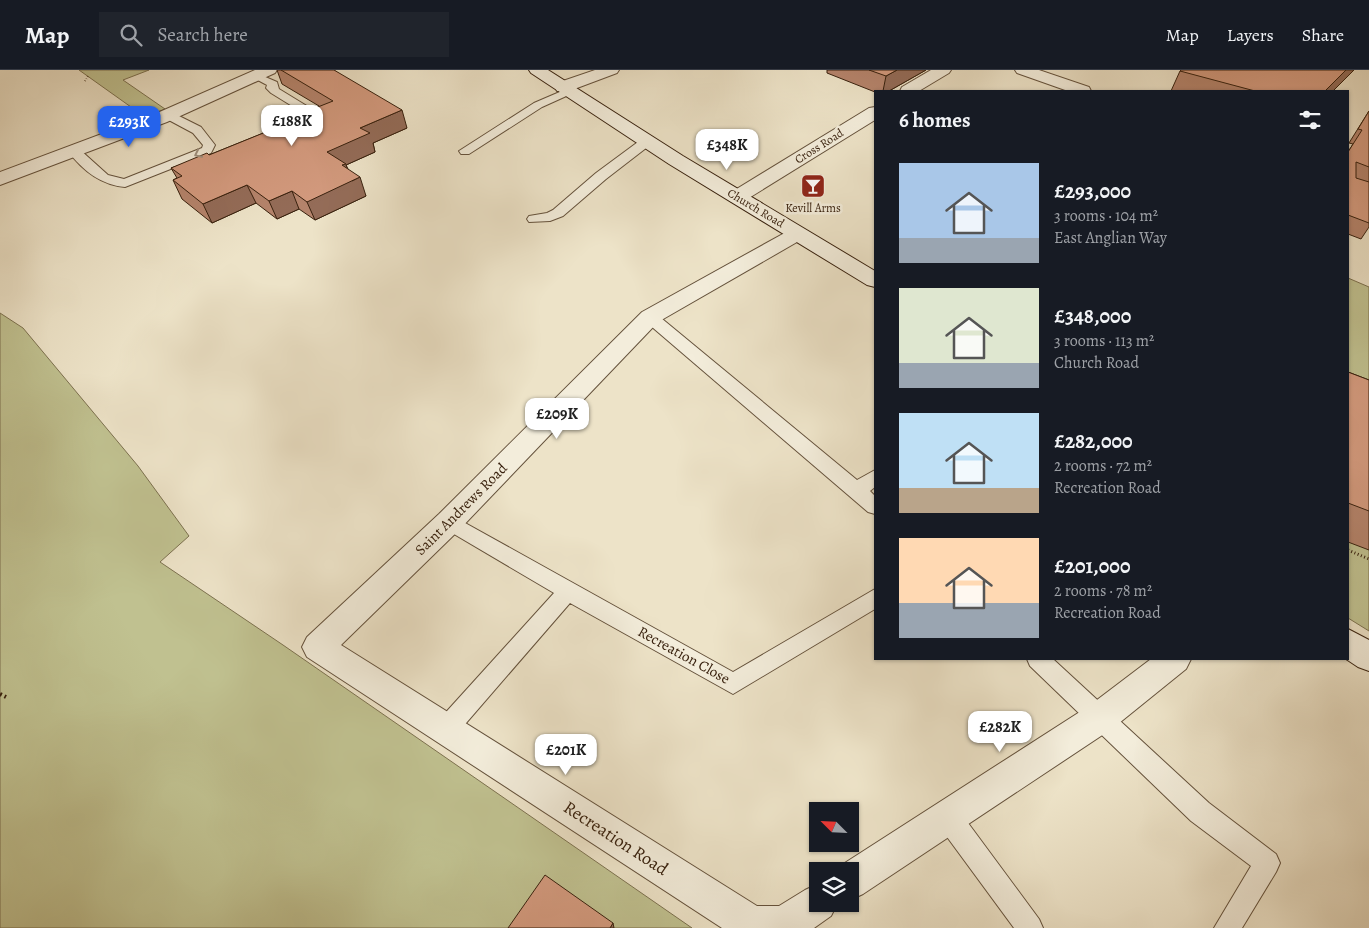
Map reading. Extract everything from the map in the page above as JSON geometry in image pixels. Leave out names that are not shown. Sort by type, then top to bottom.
[{"type":"street","name":"Church Road","points":[[537,70],[646,142],[874,279]]},
{"type":"street","points":[[566,89],[611,70]]},
{"type":"street","points":[[910,90],[943,70]]},
{"type":"street","points":[[1023,70],[1080,90]]},
{"type":"street","points":[[1,177],[169,115],[262,73]]},
{"type":"street","name":"Cross Road","points":[[737,197],[874,113]]},
{"type":"street","name":"Saint Andrews Road","points":[[318,647],[449,522],[650,318],[797,234]]},
{"type":"street","points":[[1349,644],[1369,657]]},
{"type":"street","name":"Recreation Road","points":[[318,647],[752,925],[784,925],[809,909]]},
{"type":"street","points":[[859,876],[1101,717],[1174,660]]},
{"type":"lane","points":[[262,73],[273,84],[272,88],[275,91],[310,111]]},
{"type":"lane","points":[[465,151],[566,89]]},
{"type":"lane","points":[[74,151],[106,181],[125,183],[207,150],[209,145],[197,130],[169,115]]},
{"type":"lane","points":[[534,218],[550,217],[558,213],[601,176],[646,142]]},
{"type":"lane","points":[[650,318],[874,506]]},
{"type":"lane","points":[[857,490],[874,478]]},
{"type":"lane","name":"Recreation Close","points":[[449,522],[733,684],[874,599]]},
{"type":"lane","points":[[446,729],[568,591]]},
{"type":"lane","points":[[1039,660],[1200,812],[1267,863],[1226,928]]},
{"type":"lane","points":[[948,818],[1030,928]]},
{"type":"path","points":[[85,81],[88,76]]},
{"type":"path","points":[[1349,550],[1369,559]]},
{"type":"path","points":[[0,694],[6,697]]},
{"type":"green space","points":[[79,70],[149,70],[123,80],[165,109],[145,117]]},
{"type":"green space","points":[[1349,278],[1369,287],[1369,631],[1349,619]]},
{"type":"green space","points":[[0,313],[23,328],[138,466],[189,536],[160,562],[692,928],[0,928]]},
{"type":"building","points":[[281,70],[334,70],[402,110],[360,128],[370,133],[327,152],[346,164],[342,165],[360,177],[307,202],[292,191],[269,201],[247,185],[203,204],[173,180],[182,176],[171,168],[207,153],[209,155],[288,123],[285,120],[333,101]]},
{"type":"building","points":[[869,70],[897,70],[886,76]]},
{"type":"building","points":[[1346,70],[1326,90],[1251,90],[1180,71]]},
{"type":"building","points":[[1369,111],[1369,167],[1356,162],[1356,178],[1369,182],[1369,223],[1349,215],[1349,150],[1362,130],[1358,129]]},
{"type":"building","points":[[1349,372],[1369,380],[1369,511],[1349,503]]},
{"type":"building","points":[[545,875],[613,923],[610,928],[508,928]]},
{"type":"place","name":"Kevill Arms","points":[[813,186]]}]
